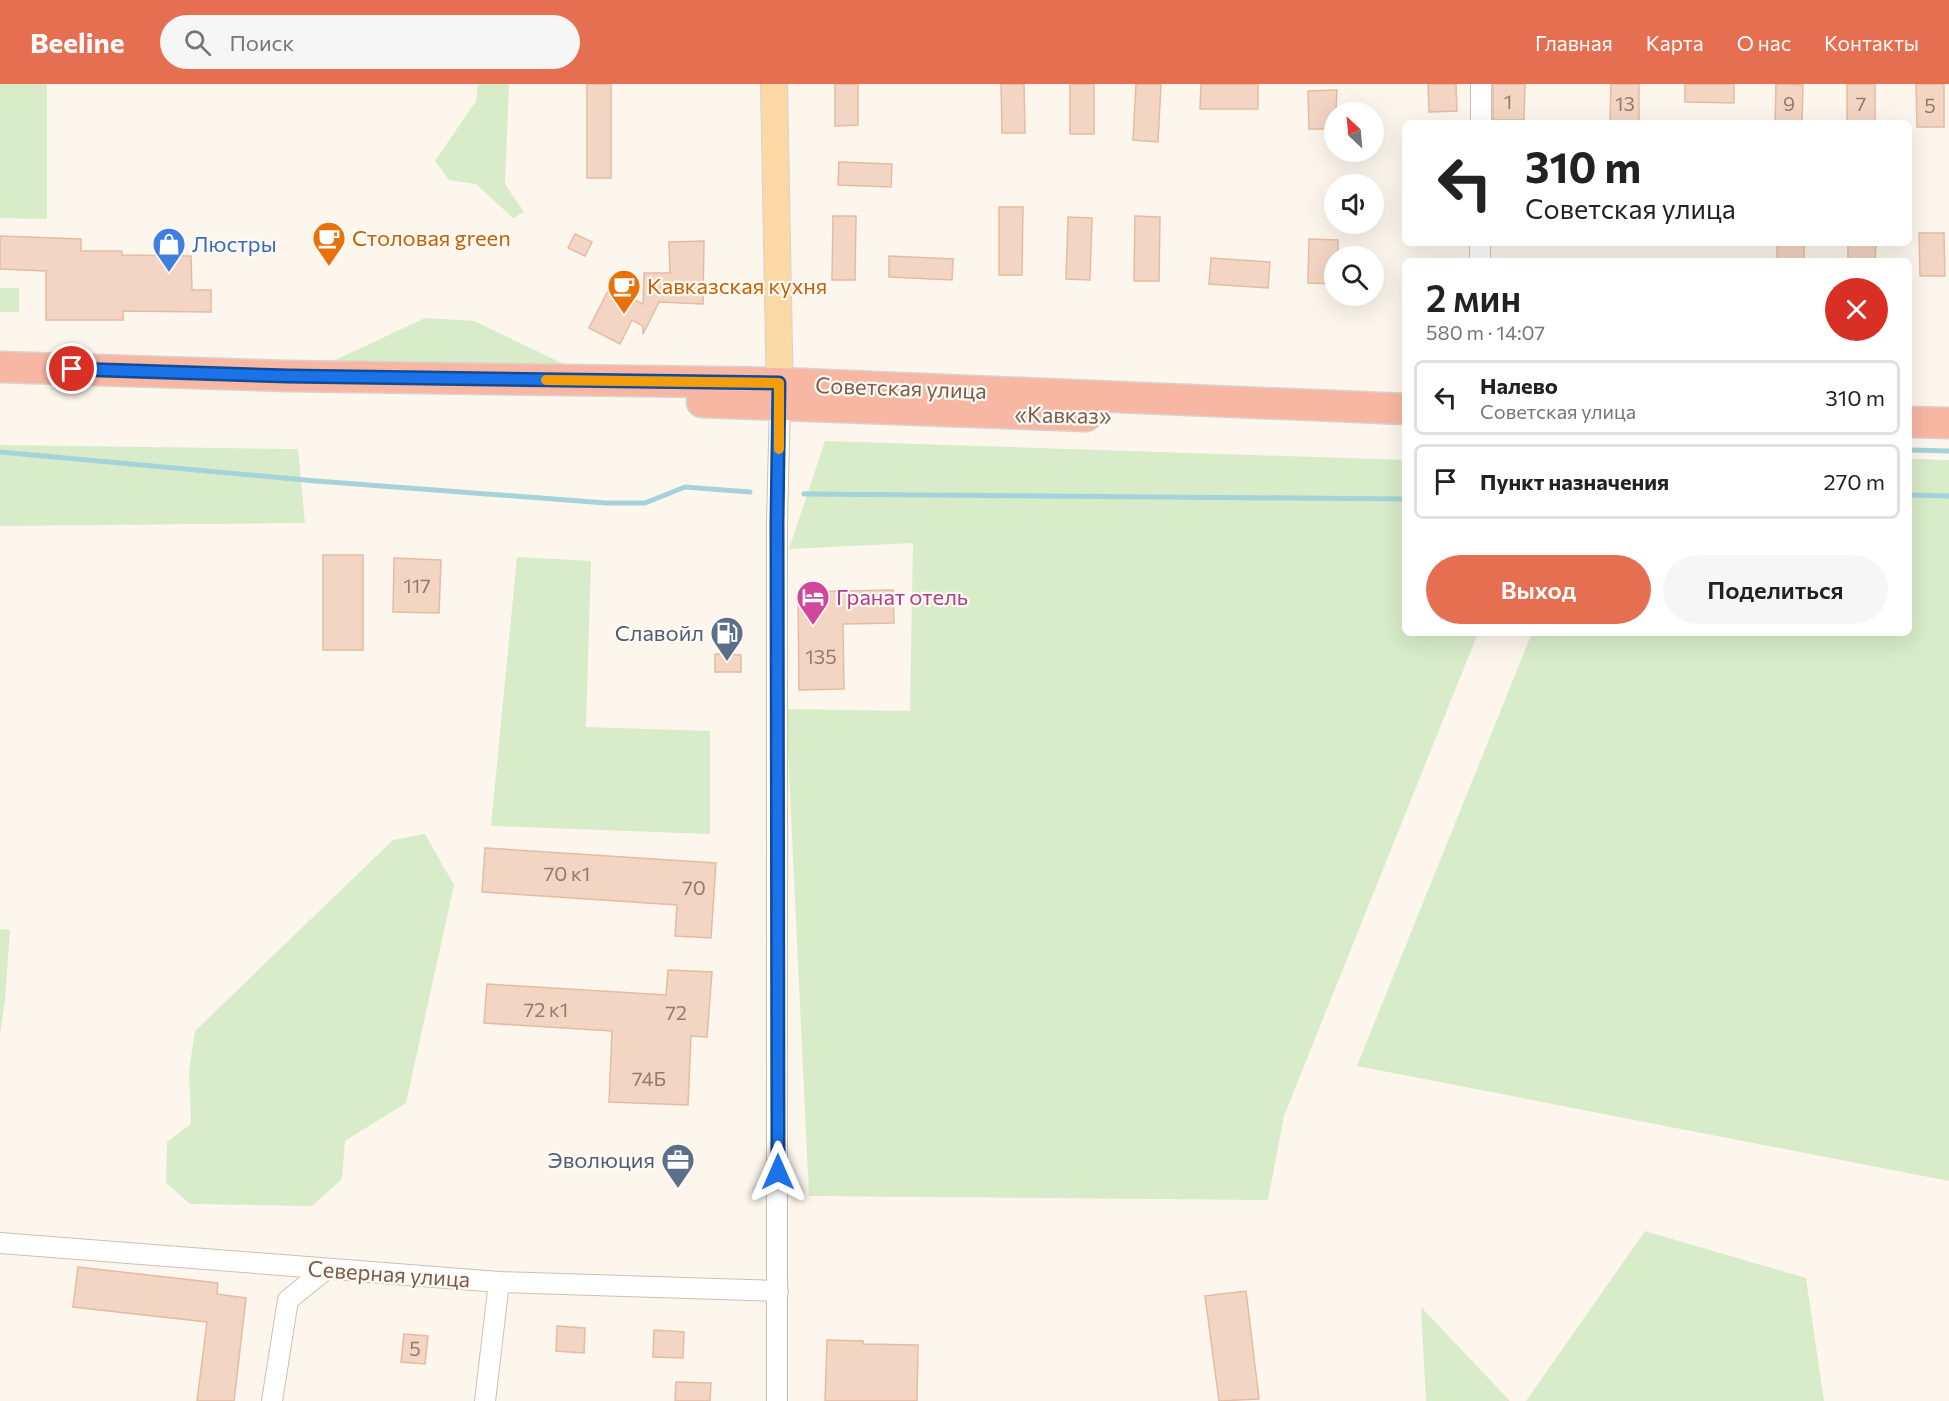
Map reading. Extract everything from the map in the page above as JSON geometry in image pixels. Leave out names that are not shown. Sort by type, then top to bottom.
[{"type":"highway","name":"Советская улица","points":[[0,367],[779,394],[1402,409]]},
{"type":"highway","name":"«Кавказ»","points":[[0,385],[779,394],[1027,415],[1402,422]]},
{"type":"highway","points":[[1912,422],[1949,423]]},
{"type":"highway","points":[[1912,430],[1949,431]]},
{"type":"main road","points":[[774,84],[779,394]]},
{"type":"street","points":[[1481,84],[1481,120]]},
{"type":"street","points":[[777,1401],[779,394]]},
{"type":"street","name":"Северная улица","points":[[0,1243],[499,1282],[778,1291]]},
{"type":"street","points":[[272,1401],[288,1300],[325,1270]]},
{"type":"street","points":[[484,1401],[499,1282]]},
{"type":"green space","points":[[0,84],[47,84],[47,219],[0,218]]},
{"type":"green space","points":[[478,84],[509,84],[505,184],[524,212],[513,218],[476,184],[449,180],[435,161],[476,101]]},
{"type":"green space","points":[[0,288],[19,288],[19,312],[0,312]]},
{"type":"green space","points":[[425,318],[474,321],[570,367],[329,363]]},
{"type":"green space","points":[[825,441],[1402,460],[1402,636],[1477,636],[1284,1116],[1268,1200],[809,1196],[786,709],[910,711],[913,543],[789,549]]},
{"type":"green space","points":[[0,445],[298,449],[305,523],[0,526]]},
{"type":"green space","points":[[1912,459],[1949,460],[1949,1181],[1357,1066],[1531,636],[1912,636]]},
{"type":"green space","points":[[517,557],[591,561],[586,727],[710,731],[710,834],[491,826]]},
{"type":"green space","points":[[425,834],[454,885],[406,1103],[345,1141],[342,1179],[312,1206],[190,1204],[166,1183],[167,1142],[191,1124],[189,1071],[195,1031],[393,840]]},
{"type":"green space","points":[[0,929],[10,930],[0,1035]]},
{"type":"green space","points":[[1645,1231],[1806,1278],[1824,1401],[1526,1401]]},
{"type":"green space","points":[[1421,1307],[1510,1401],[1426,1401]]},
{"type":"building","points":[[587,84],[611,84],[611,178],[587,178]]},
{"type":"building","points":[[835,84],[858,84],[858,125],[835,126]]},
{"type":"building","points":[[1001,84],[1024,84],[1025,133],[1002,133]]},
{"type":"building","points":[[1070,84],[1094,84],[1094,134],[1070,134]]},
{"type":"building","points":[[1136,84],[1161,84],[1158,142],[1133,140]]},
{"type":"building","points":[[1201,84],[1258,84],[1258,109],[1200,109]]},
{"type":"building","points":[[1428,84],[1456,84],[1457,111],[1429,112]]},
{"type":"building","points":[[1493,84],[1525,84],[1524,120],[1493,120]]},
{"type":"building","points":[[1611,84],[1639,84],[1639,120],[1610,120]]},
{"type":"building","points":[[1685,84],[1734,84],[1734,103],[1685,102]]},
{"type":"building","points":[[1776,84],[1803,85],[1802,120],[1775,120]]},
{"type":"building","points":[[1847,84],[1875,84],[1875,120],[1847,120]]},
{"type":"building","points":[[1916,84],[1944,84],[1944,127],[1917,127]]},
{"type":"building","points":[[1337,90],[1336,102],[1324,102],[1324,129],[1309,129],[1308,91]]},
{"type":"building","points":[[839,162],[892,164],[891,187],[838,185]]},
{"type":"building","points":[[999,207],[1023,207],[1022,275],[999,275]]},
{"type":"building","points":[[833,216],[856,216],[855,280],[832,280]]},
{"type":"building","points":[[1135,216],[1160,217],[1159,281],[1134,281]]},
{"type":"building","points":[[1068,217],[1092,218],[1090,280],[1066,279]]},
{"type":"building","points":[[1919,233],[1944,233],[1945,276],[1920,276]]},
{"type":"building","points":[[575,234],[592,242],[585,256],[568,248]]},
{"type":"building","points":[[0,236],[81,239],[81,251],[122,251],[122,255],[191,256],[192,290],[211,290],[211,312],[123,311],[123,320],[46,320],[46,271],[0,269]]},
{"type":"building","points":[[1309,239],[1338,240],[1338,246],[1324,246],[1324,284],[1308,283]]},
{"type":"building","points":[[704,241],[703,304],[659,302],[643,334],[643,326],[632,320],[620,344],[589,328],[610,287],[643,304],[644,273],[670,273],[669,242]]},
{"type":"building","points":[[1777,246],[1804,246],[1804,258],[1777,258]]},
{"type":"building","points":[[1848,246],[1876,246],[1875,258],[1848,258]]},
{"type":"building","points":[[889,256],[953,259],[952,280],[889,277]]},
{"type":"building","points":[[1211,258],[1270,262],[1268,288],[1209,284]]},
{"type":"building","points":[[323,555],[363,555],[363,650],[323,650]]},
{"type":"building","points":[[394,558],[441,560],[439,613],[393,612]]},
{"type":"building","points":[[893,590],[894,623],[843,624],[844,689],[799,690],[798,592]]},
{"type":"building","points":[[715,654],[741,655],[741,672],[715,672]]},
{"type":"building","points":[[485,848],[716,863],[711,938],[675,936],[677,905],[482,892]]},
{"type":"building","points":[[668,970],[712,972],[707,1037],[691,1036],[688,1105],[609,1102],[612,1031],[484,1023],[487,984],[666,995]]},
{"type":"building","points":[[78,1267],[218,1283],[217,1294],[246,1298],[234,1401],[197,1401],[207,1322],[73,1307]]},
{"type":"building","points":[[1246,1291],[1259,1399],[1219,1401],[1205,1296]]},
{"type":"building","points":[[557,1326],[585,1328],[584,1353],[556,1351]]},
{"type":"building","points":[[654,1330],[684,1332],[683,1358],[653,1357]]},
{"type":"building","points":[[404,1334],[428,1336],[425,1364],[401,1362]]},
{"type":"building","points":[[827,1340],[863,1341],[863,1344],[918,1345],[917,1401],[825,1401]]},
{"type":"building","points":[[676,1382],[711,1383],[710,1401],[675,1401]]},
{"type":"waterway","points":[[1912,450],[1949,451]]},
{"type":"waterway","points":[[0,452],[316,481],[606,503],[645,503],[685,487],[750,492]]},
{"type":"waterway","points":[[804,494],[1402,499]]},
{"type":"waterway","points":[[1912,495],[1949,496]]},
{"type":"slow traffic","points":[[546,380],[779,383],[779,449]]},
{"type":"place","name":"Столовая green","points":[[329,267]]},
{"type":"place","name":"Люстры","points":[[169,273]]},
{"type":"place","name":"Кавказская кухня","points":[[624,315]]},
{"type":"place","name":"Гранат отель","points":[[813,626]]},
{"type":"place","name":"Славойл","points":[[727,662]]},
{"type":"place","name":"Эволюция","points":[[678,1189]]},
{"type":"route","points":[[72,369],[288,376],[779,383],[777,521],[778,1172]]}]
